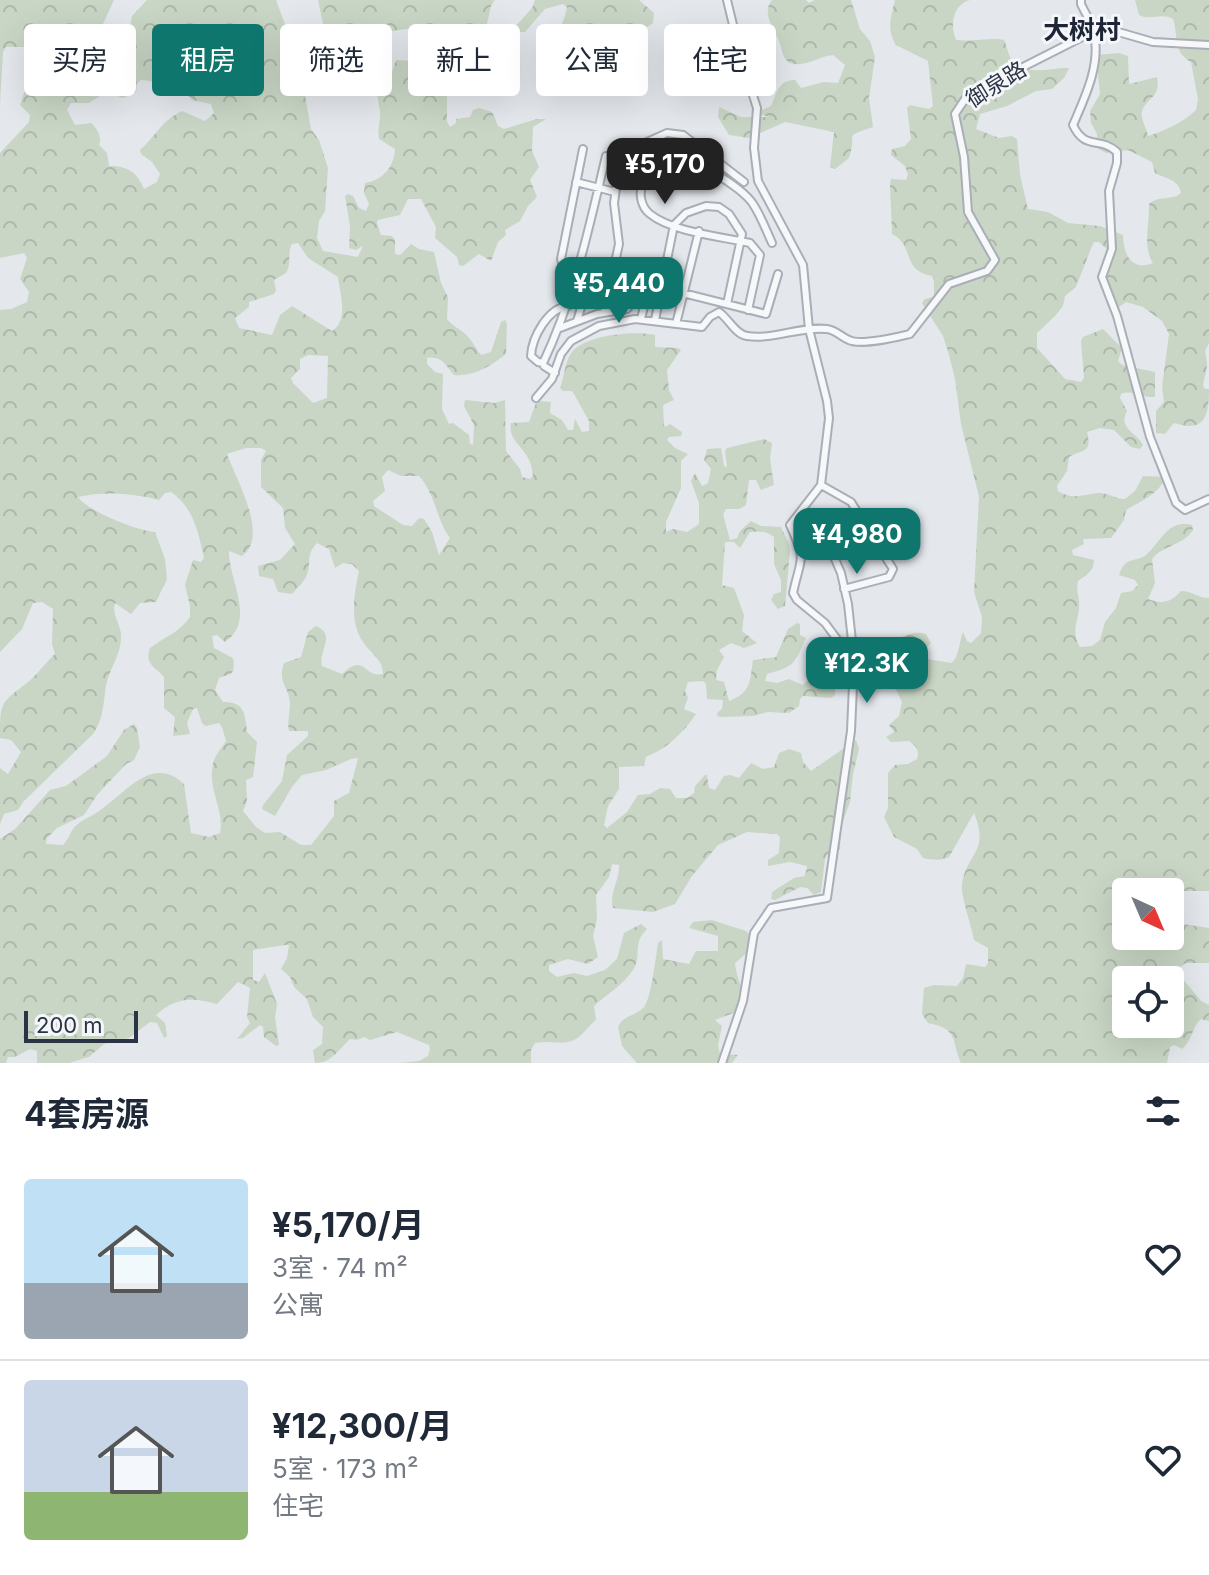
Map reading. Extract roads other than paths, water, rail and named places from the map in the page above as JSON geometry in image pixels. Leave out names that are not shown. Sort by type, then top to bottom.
[{"type":"street","points":[[727,0],[757,108],[754,148],[758,181],[803,265],[809,329],[829,418],[821,485],[790,525],[802,551],[803,563],[793,593],[825,623],[854,662]]},
{"type":"street","points":[[1081,0],[1094,31],[1096,53],[1090,87],[1073,125],[1086,142],[1109,145],[1117,152],[1109,191],[1112,249],[1102,277],[1105,290],[1117,316],[1150,437],[1176,503],[1185,510],[1209,499]]},
{"type":"street","points":[[1094,31],[1108,29],[1153,42],[1209,45]]},
{"type":"street","name":"御泉路","points":[[809,329],[831,329],[850,342],[910,334],[949,284],[987,271],[995,260],[968,212],[964,157],[955,114],[965,99],[988,90],[1017,70],[1094,31]]},
{"type":"street","points":[[604,313],[619,244],[615,192],[622,162],[638,146],[667,133],[677,133],[689,138],[744,182]]},
{"type":"street","points":[[575,278],[565,275],[561,259],[583,149]]},
{"type":"street","points":[[543,363],[560,328],[580,267],[606,156]]},
{"type":"street","points":[[748,310],[760,255],[750,243],[674,225],[650,214],[642,203],[640,191],[649,170],[655,163],[670,157],[697,163],[748,197],[772,243]]},
{"type":"street","points":[[674,180],[702,183],[712,173]]},
{"type":"street","points":[[731,185],[758,181]]},
{"type":"street","points":[[576,182],[615,192]]},
{"type":"street","points":[[655,320],[674,225],[694,208],[719,207],[736,224],[742,241],[727,304]]},
{"type":"street","points":[[676,324],[699,231]]},
{"type":"street","points":[[580,267],[613,278],[768,314],[778,274]]},
{"type":"street","points":[[560,328],[604,313],[627,309],[636,282]]},
{"type":"street","points":[[577,321],[588,284]]},
{"type":"street","points":[[641,319],[649,285]]},
{"type":"street","points":[[555,373],[531,356],[534,341],[552,314],[558,308],[568,306]]},
{"type":"street","points":[[536,398],[555,373],[561,354],[579,336],[599,326],[641,319],[702,327],[719,312],[740,334],[746,336],[774,336],[809,329]]},
{"type":"street","points":[[821,485],[851,502],[893,569],[889,577],[844,589]]},
{"type":"street","points":[[722,1063],[743,1001],[754,933],[771,908],[827,898],[851,731],[854,662],[844,589],[832,552],[817,538],[803,510]]},
{"type":"district","name":"大树村","points":[[1082,30]]}]
